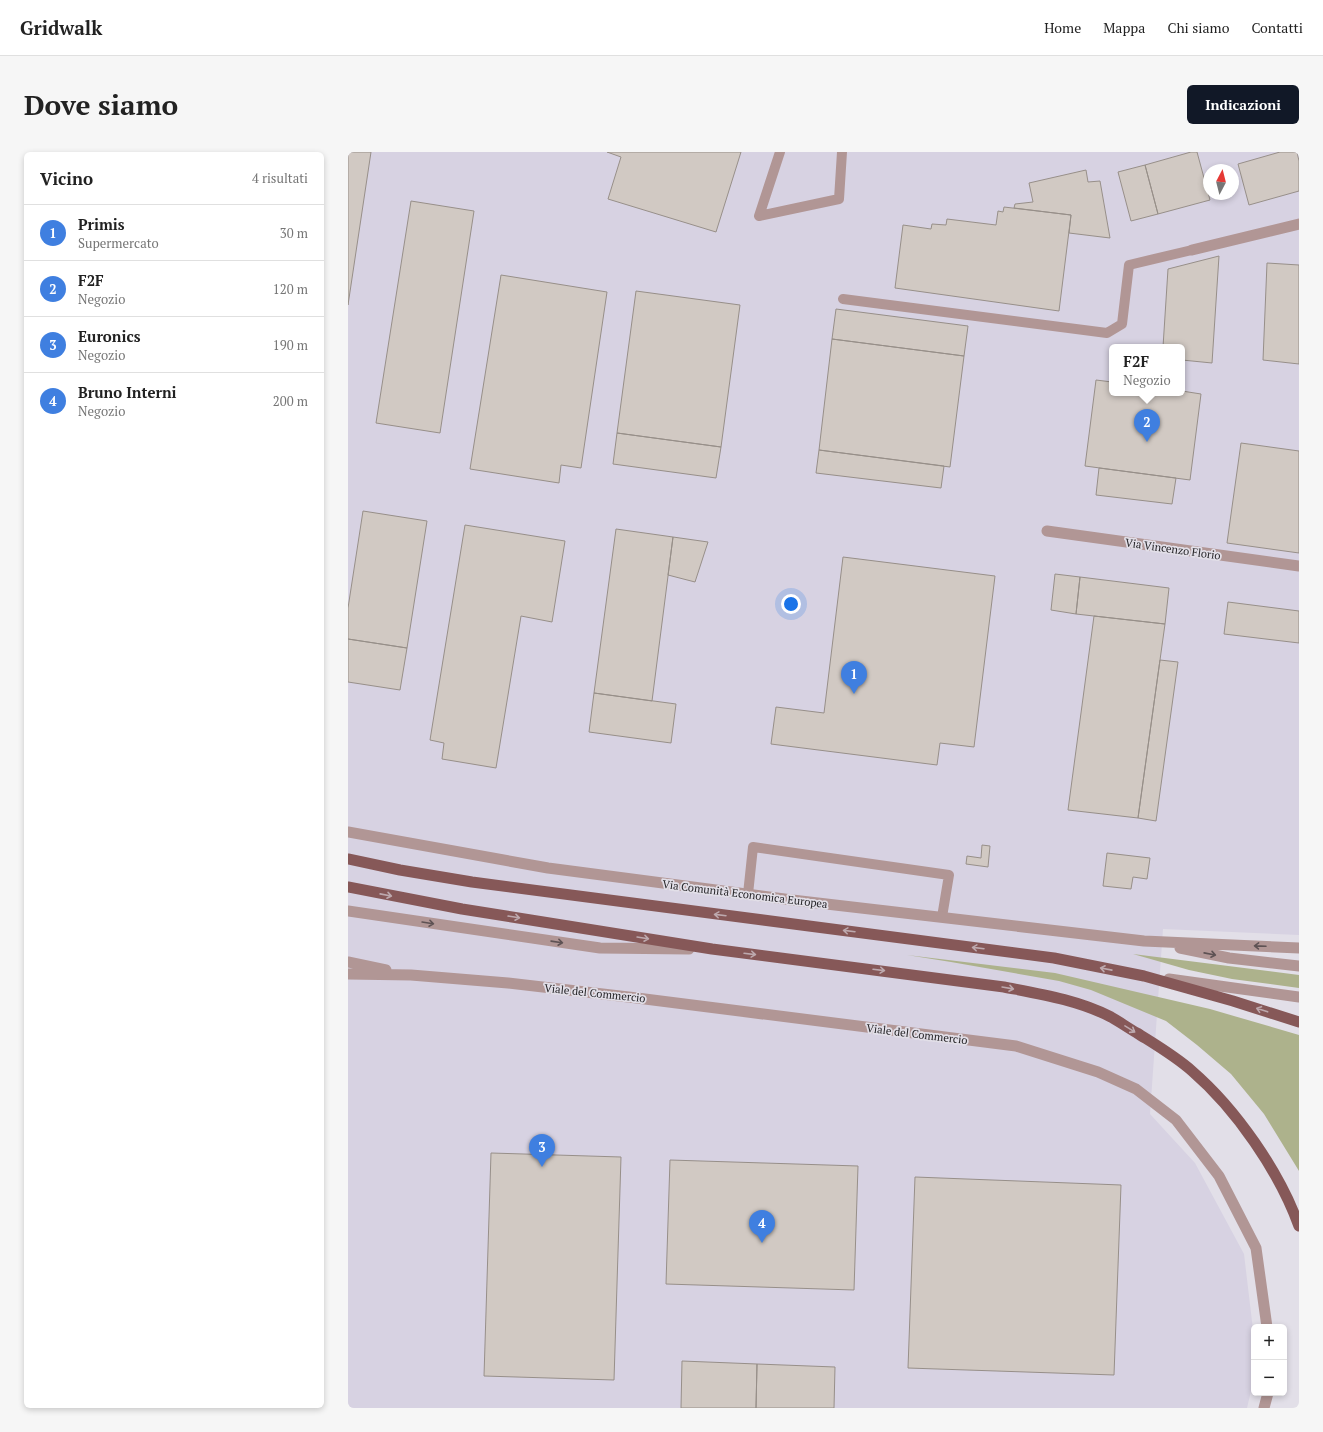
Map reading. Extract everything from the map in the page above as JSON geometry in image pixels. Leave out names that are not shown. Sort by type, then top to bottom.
[{"type":"main road","points":[[348,859],[400,870],[472,882],[1054,958],[1144,976],[1233,1001],[1299,1022]]},
{"type":"main road","points":[[348,888],[462,909],[712,949],[1004,987],[1038,993],[1075,1003],[1111,1017],[1164,1050],[1191,1070],[1216,1094],[1241,1123],[1262,1154],[1299,1226]]},
{"type":"street","points":[[1192,250],[1299,224]]},
{"type":"street","name":"Via Vincenzo Florio","points":[[1047,531],[1299,566]]},
{"type":"street","name":"Via Comunità Economica Europea","points":[[348,832],[548,868],[748,894],[943,913],[1144,941]]},
{"type":"street","points":[[348,911],[600,948],[712,949]]},
{"type":"street","points":[[1144,941],[1299,948]]},
{"type":"street","points":[[1144,941],[1229,958],[1299,966]]},
{"type":"street","points":[[348,962],[410,975]]},
{"type":"street","points":[[348,974],[410,975]]},
{"type":"street","name":"Viale del Commercio","points":[[410,975],[637,998],[1016,1046],[1098,1072],[1136,1089],[1176,1120],[1219,1176],[1256,1248],[1267,1324]]},
{"type":"street","points":[[1144,976],[1299,997]]},
{"type":"street","points":[[1264,1408],[1267,1396]]},
{"type":"lane","points":[[780,152],[759,216],[839,199],[842,152]]},
{"type":"lane","points":[[843,299],[1107,333],[1122,324],[1129,265],[1192,250]]},
{"type":"lane","points":[[748,894],[753,847],[949,875],[943,913]]},
{"type":"shaded area","points":[[348,152],[1299,152],[1299,935],[1163,929],[1150,1114],[1195,1163],[1244,1254],[1252,1324],[1251,1324],[1251,1391],[1247,1408],[348,1408]]},
{"type":"green space","points":[[1133,954],[1299,975],[1299,988],[1232,979],[1189,970]]},
{"type":"green space","points":[[907,955],[1055,973],[1210,1009],[1299,1035],[1299,1171],[1264,1114],[1231,1074],[1166,1021],[1091,990],[1059,981]]},
{"type":"building","points":[[348,152],[371,152],[348,305]]},
{"type":"building","points":[[607,152],[741,152],[716,232],[608,199],[621,157]]},
{"type":"building","points":[[1191,152],[1197,152],[1203,174],[1203,200],[1210,200],[1158,214],[1145,165]]},
{"type":"building","points":[[1280,152],[1297,152],[1299,161],[1299,191],[1249,205],[1238,164]]},
{"type":"building","points":[[1145,165],[1158,214],[1131,221],[1118,172]]},
{"type":"building","points":[[1086,170],[1088,182],[1100,181],[1110,238],[1069,233],[1071,215],[1014,208],[1015,204],[1033,202],[1029,183]]},
{"type":"building","points":[[411,201],[474,211],[440,433],[376,423]]},
{"type":"building","points":[[1004,207],[1071,215],[1059,311],[895,288],[903,225],[931,229],[932,224],[946,225],[947,219],[996,225],[998,211],[1003,212]]},
{"type":"building","points":[[1219,256],[1212,363],[1185,360],[1185,344],[1163,344],[1168,269]]},
{"type":"building","points":[[1267,263],[1299,265],[1299,364],[1263,360]]},
{"type":"building","points":[[501,275],[607,292],[581,468],[561,465],[559,483],[470,469]]},
{"type":"building","points":[[636,291],[740,305],[721,447],[617,433]]},
{"type":"building","points":[[836,309],[968,326],[964,356],[832,339]]},
{"type":"building","points":[[832,339],[964,356],[950,467],[819,450]]},
{"type":"building","points":[[1096,380],[1109,382],[1109,396],[1185,396],[1185,391],[1201,394],[1190,480],[1085,466]]},
{"type":"building","points":[[617,433],[721,447],[716,478],[613,464]]},
{"type":"building","points":[[1241,443],[1299,451],[1299,553],[1227,543]]},
{"type":"building","points":[[819,450],[944,466],[941,488],[816,473]]},
{"type":"building","points":[[1099,468],[1176,478],[1172,504],[1096,495]]},
{"type":"building","points":[[363,511],[427,521],[407,648],[348,639],[348,608]]},
{"type":"building","points":[[465,525],[565,541],[552,622],[521,616],[496,768],[442,759],[444,743],[430,740]]},
{"type":"building","points":[[616,529],[673,537],[652,701],[594,693]]},
{"type":"building","points":[[673,537],[708,542],[695,582],[668,575]]},
{"type":"building","points":[[843,557],[995,576],[974,747],[940,743],[937,765],[771,744],[776,707],[824,713]]},
{"type":"building","points":[[1055,574],[1080,577],[1076,614],[1051,610]]},
{"type":"building","points":[[1080,577],[1169,588],[1165,624],[1076,614]]},
{"type":"building","points":[[1228,602],[1299,611],[1299,643],[1224,634]]},
{"type":"building","points":[[1094,616],[1165,624],[1138,818],[1068,810]]},
{"type":"building","points":[[348,639],[407,648],[400,690],[348,682]]},
{"type":"building","points":[[1160,660],[1178,662],[1156,821],[1138,818]]},
{"type":"building","points":[[594,693],[676,704],[671,743],[589,732]]},
{"type":"building","points":[[982,845],[990,846],[988,867],[966,864],[967,856],[981,858]]},
{"type":"building","points":[[1107,853],[1150,858],[1147,879],[1133,877],[1131,889],[1103,886]]},
{"type":"building","points":[[491,1153],[621,1157],[614,1380],[484,1376]]},
{"type":"building","points":[[670,1160],[858,1166],[854,1290],[666,1284]]},
{"type":"building","points":[[915,1177],[1121,1185],[1114,1375],[908,1368]]},
{"type":"building","points":[[682,1361],[757,1364],[756,1408],[681,1408]]},
{"type":"building","points":[[757,1364],[835,1367],[834,1408],[756,1408]]},
{"type":"place","name":"F2F","points":[[1147,442]]},
{"type":"place","name":"Primis","points":[[854,694]]},
{"type":"place","name":"Euronics","points":[[542,1167]]},
{"type":"place","name":"Bruno Interni","points":[[762,1243]]}]
